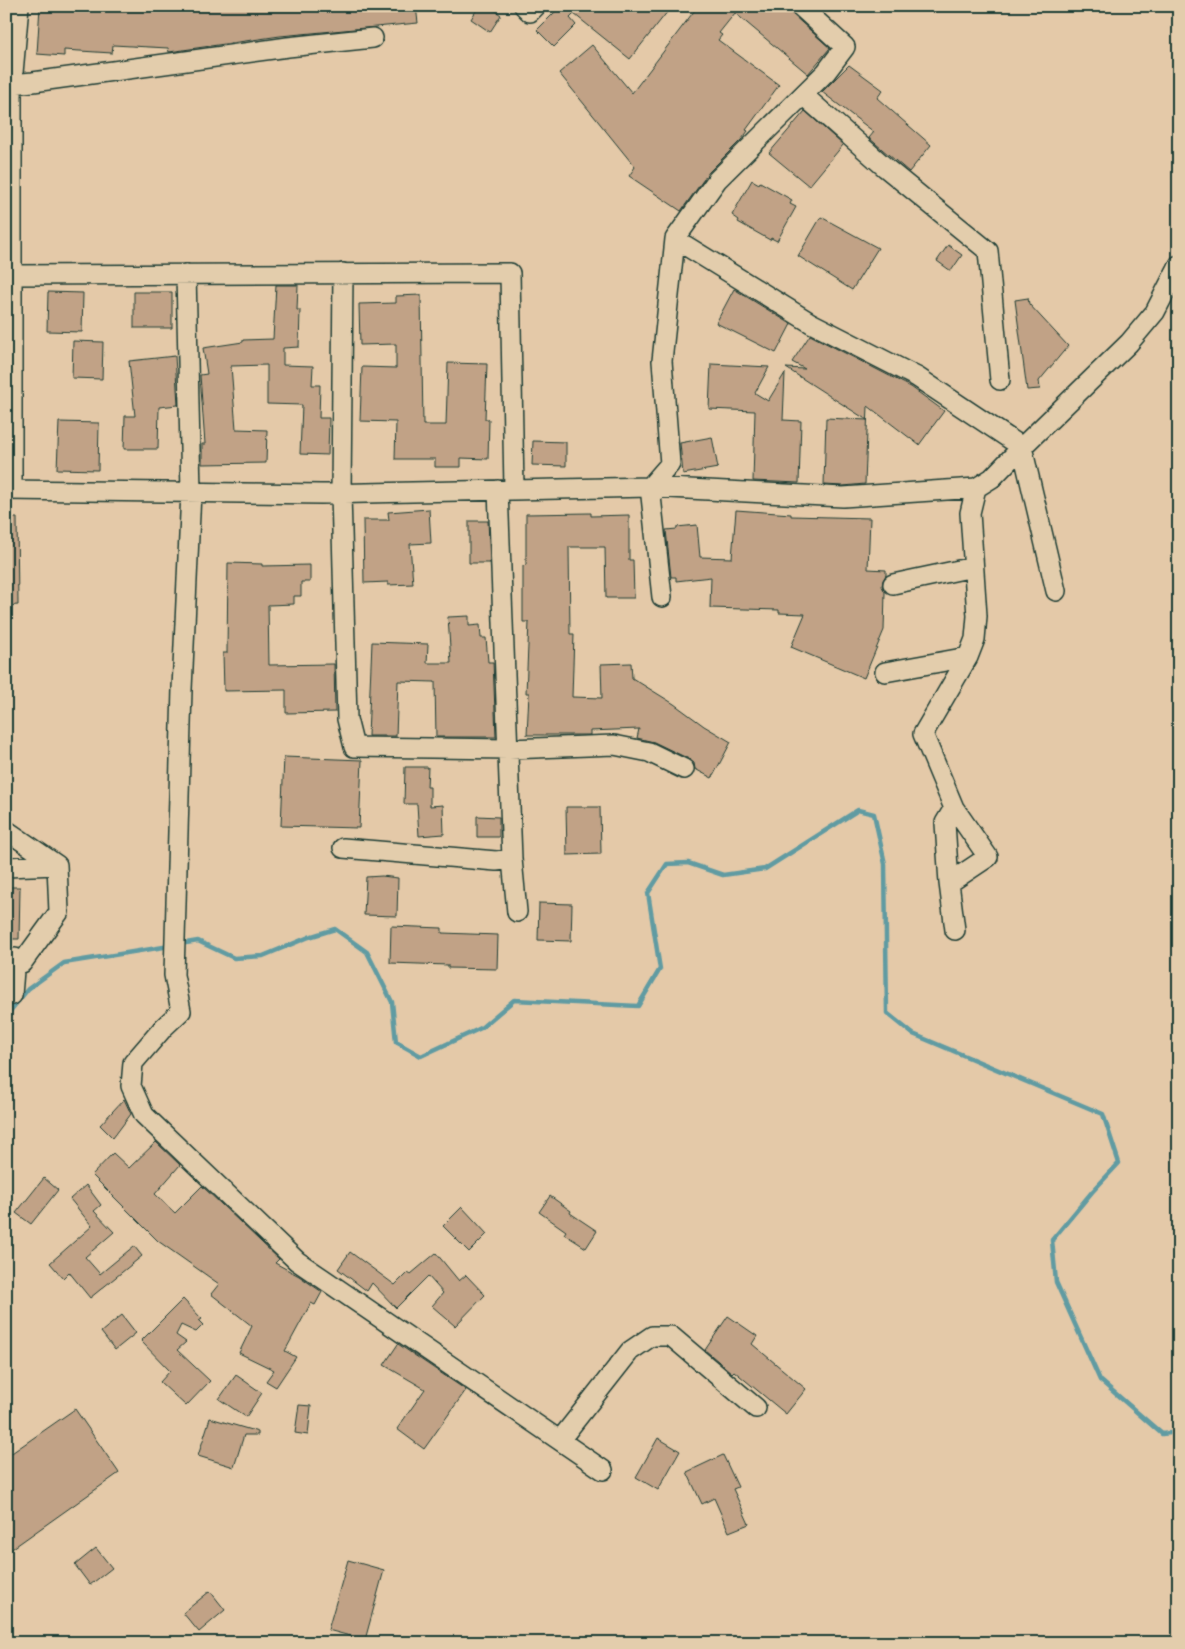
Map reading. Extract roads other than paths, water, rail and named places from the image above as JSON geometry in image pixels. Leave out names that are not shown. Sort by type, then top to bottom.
[{"type":"street","points":[[19,6],[12,84],[9,490],[341,493],[650,488],[843,497],[976,488],[992,478],[1129,343],[1155,312],[1179,265]]},
{"type":"street","points":[[524,6],[530,12],[536,6]]},
{"type":"street","points":[[662,597],[650,488],[670,464],[662,361],[675,238],[717,180],[826,72],[845,47],[800,6]]},
{"type":"street","points":[[12,84],[288,47],[373,38]]},
{"type":"street","points":[[802,95],[886,168],[988,251],[1000,380]]},
{"type":"street","points":[[675,238],[811,323],[917,377],[1022,447],[1056,592]]},
{"type":"street","points":[[12,275],[510,273],[506,490],[509,749],[512,859],[516,912]]},
{"type":"street","points":[[186,274],[191,492],[182,689],[174,975],[181,1011],[164,1027],[133,1063],[131,1086],[144,1115],[297,1262],[603,1470]]},
{"type":"street","points":[[343,274],[341,493],[347,719],[354,747],[509,749],[614,745],[649,752],[684,769]]},
{"type":"street","points":[[949,883],[988,857],[954,808],[923,734],[968,657],[975,639],[977,616],[970,513],[976,488]]},
{"type":"street","points":[[893,584],[973,566]]},
{"type":"street","points":[[885,672],[968,657]]},
{"type":"street","points":[[954,808],[945,823],[949,883],[955,930]]},
{"type":"street","points":[[6,830],[57,865]]},
{"type":"street","points":[[343,848],[496,861],[512,859]]},
{"type":"street","points":[[6,867],[57,865]]},
{"type":"street","points":[[6,996],[12,995],[15,958],[22,963],[59,912],[57,865]]},
{"type":"street","points":[[560,1440],[630,1351],[652,1336],[670,1336],[756,1408]]},
{"type":"waterway","points":[[180,944],[198,941],[234,958],[263,956],[309,937],[335,929],[367,952],[392,1002],[396,1042],[421,1056],[481,1028],[514,1000],[638,1006],[660,969],[648,893],[667,864],[688,863],[723,875],[765,869],[858,810],[874,814],[885,864],[887,1013],[913,1034],[1103,1114],[1119,1163],[1052,1240],[1056,1282],[1100,1380],[1162,1434],[1179,1432]]},
{"type":"waterway","points":[[6,1016],[28,989],[64,963],[170,946]]}]
